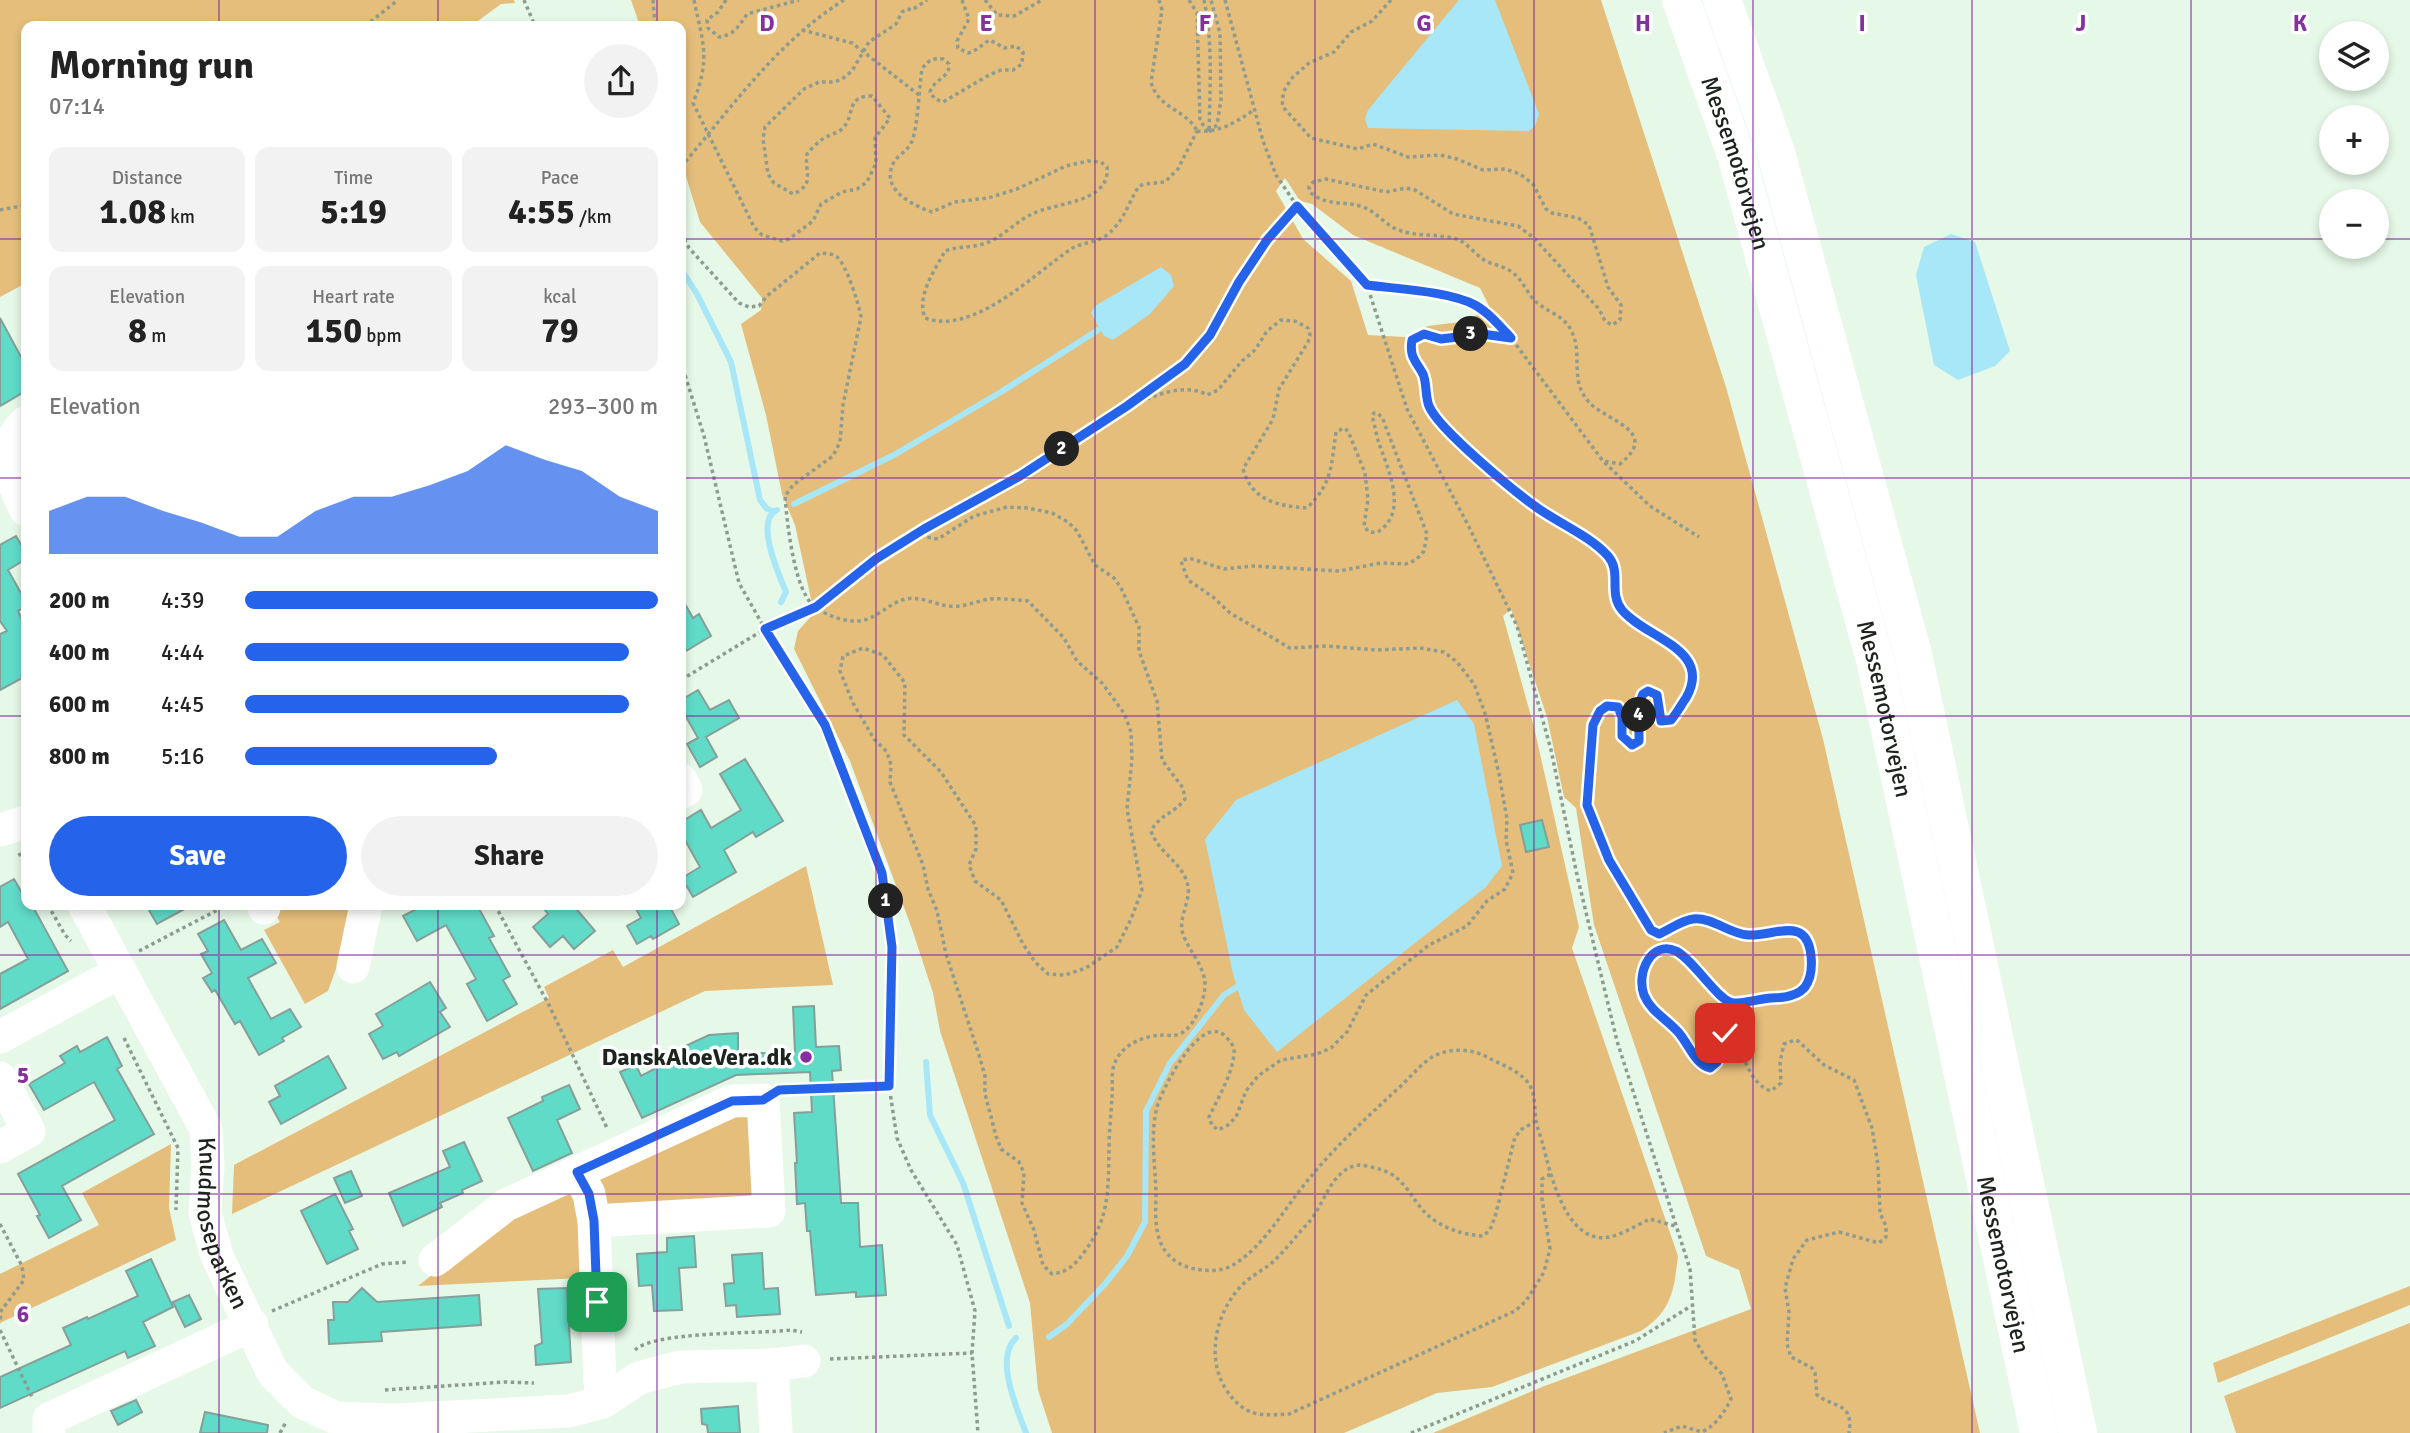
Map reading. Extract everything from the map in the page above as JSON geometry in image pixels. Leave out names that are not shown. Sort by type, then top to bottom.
[{"type":"highway","name":"Messemotorvejen","points":[[1681,0],[1737,158],[1876,664],[2039,1433]]},
{"type":"highway","name":"Messemotorvejen","points":[[1722,0],[1775,149],[1913,654],[2078,1433]]},
{"type":"street","points":[[21,424],[12,429],[1,447],[0,463],[21,501]]},
{"type":"street","points":[[0,830],[21,824]]},
{"type":"street","name":"Knudmoseparken","points":[[87,910],[206,1129],[208,1166],[205,1213],[217,1256],[273,1373],[302,1402],[336,1418],[393,1427],[569,1411],[603,1402],[639,1378],[680,1367],[796,1353]]},
{"type":"street","points":[[353,967],[365,910]]},
{"type":"street","points":[[0,1037],[118,968]]},
{"type":"street","points":[[0,1078],[29,1131],[0,1147]]},
{"type":"street","points":[[435,1260],[506,1205],[732,1101],[763,1100],[769,1211],[594,1221]]},
{"type":"street","points":[[577,1172],[589,1194],[594,1221],[603,1402]]},
{"type":"street","name":"Knudmoseparken","points":[[49,1426],[252,1325]]},
{"type":"street","points":[[776,1433],[796,1353]]},
{"type":"path","points":[[371,21],[398,0]]},
{"type":"path","points":[[524,0],[534,21]]},
{"type":"path","points":[[653,0],[655,21]]},
{"type":"path","points":[[694,0],[705,42],[704,67],[693,103],[754,227],[762,235],[782,241],[789,239],[813,220],[821,204],[867,182],[876,163],[875,138],[890,118],[872,96],[858,98],[852,105],[845,125],[837,133],[825,137],[807,154],[806,184],[793,194],[774,183],[768,174],[763,139],[765,128],[804,89],[819,82],[842,79],[852,71],[869,42],[896,24],[902,12],[912,10],[927,0]]},
{"type":"path","points":[[726,0],[718,12],[707,20],[708,28],[719,37],[737,30],[747,14],[799,0]]},
{"type":"path","points":[[686,161],[771,59],[802,30],[844,0]]},
{"type":"path","points":[[962,0],[969,19],[957,41],[958,48],[968,53],[974,52],[990,40],[1004,48],[1016,46],[1023,52],[1022,64],[1013,70],[1002,69],[989,75],[943,102],[935,99],[930,92],[938,80],[946,75],[948,64],[943,59],[934,58],[927,62],[922,69],[912,141],[894,162],[891,175],[901,198],[932,212],[954,202],[988,198],[1017,189],[1066,166],[1088,161],[1101,162],[1107,167],[1108,177],[1102,187],[1087,197],[1030,214],[983,244],[957,246],[945,251],[925,291],[921,308],[925,318],[937,323],[990,309],[1075,247],[1104,238],[1124,219],[1139,186],[1165,182],[1178,169],[1198,131]]},
{"type":"path","points":[[985,0],[997,15],[1014,16],[1042,0]]},
{"type":"path","points":[[1159,0],[1162,10],[1151,82],[1154,91],[1178,114],[1193,122],[1198,131]]},
{"type":"path","points":[[1189,0],[1197,13],[1200,121],[1209,132]]},
{"type":"path","points":[[1204,0],[1211,77],[1209,132]]},
{"type":"path","points":[[1209,132],[1217,125],[1221,100],[1220,33],[1211,0]]},
{"type":"path","points":[[1225,0],[1255,110],[1276,174],[1297,206],[1367,285],[1407,409],[1517,626],[1551,750],[1577,875],[1617,1041],[1690,1269],[1695,1340],[1704,1357],[1721,1374],[1731,1399],[1713,1426],[1702,1432],[1682,1426],[1664,1433]]},
{"type":"path","points":[[1391,0],[1372,21],[1348,34],[1334,52],[1310,63],[1292,78],[1285,89],[1283,107],[1311,138],[1358,149],[1373,145],[1408,157],[1440,155],[1483,170],[1505,169],[1520,174],[1533,184],[1546,209],[1552,213],[1578,218],[1589,225],[1608,287],[1621,305],[1620,320],[1612,325],[1605,321],[1599,309],[1534,238],[1518,226],[1453,214],[1415,190],[1406,188],[1386,192],[1326,179],[1313,182],[1309,187],[1310,192],[1322,201],[1360,206],[1376,213],[1394,228],[1409,233],[1459,240],[1484,260],[1512,272],[1535,301],[1564,319],[1576,342],[1576,372],[1580,391],[1592,405],[1624,424],[1633,434],[1635,445],[1631,455],[1620,464],[1603,461]]},
{"type":"path","points":[[802,30],[852,43],[919,95]]},
{"type":"path","points":[[1198,131],[1209,132],[1233,124],[1255,110]]},
{"type":"path","points":[[0,210],[21,206]]},
{"type":"path","points":[[686,677],[765,629],[816,607],[876,559],[1020,476],[1127,406],[1185,364],[1210,335],[1239,282],[1267,240],[1297,206]]},
{"type":"path","points":[[686,242],[739,303],[749,307],[759,306],[767,296],[820,253],[833,254],[840,260],[859,306],[862,317],[843,405],[840,442],[833,456],[793,485],[785,496],[799,581],[807,599],[816,607],[845,620],[859,621],[879,614],[903,599],[917,598],[950,607],[989,599],[1028,601],[1064,638],[1077,661],[1102,683],[1124,713],[1131,732],[1132,760],[1127,809],[1142,890],[1117,947],[1086,968],[1065,975],[1048,974],[1035,962],[1023,944],[1001,900],[975,881],[969,865],[976,849],[976,826],[941,772],[904,735],[905,683],[900,675],[883,655],[863,648],[843,656],[840,671],[853,703],[874,739],[887,752],[891,765],[890,782],[923,866],[937,911],[946,954],[985,1076],[985,1094],[996,1136],[1001,1149],[1019,1162],[1024,1173],[1022,1203],[1034,1230],[1043,1265],[1052,1274],[1063,1273],[1076,1263],[1091,1243],[1102,1220],[1110,1190],[1108,1149],[1114,1065],[1128,1045],[1139,1039],[1183,1032],[1193,1021],[1203,1000],[1205,986],[1202,970],[1182,932],[1189,898],[1188,884],[1181,869],[1155,843],[1151,831],[1157,819],[1179,807],[1185,799],[1183,788],[1162,760],[1157,701],[1139,651],[1139,627],[1121,588],[1114,578],[1095,565],[1077,531],[1068,522],[1052,513],[1007,507],[974,516],[938,539],[925,537],[924,529]]},
{"type":"path","points":[[1367,285],[1458,298],[1489,315],[1511,338],[1603,461],[1650,506],[1699,537]]},
{"type":"path","points":[[1127,406],[1176,390],[1198,390],[1207,395],[1218,390],[1255,350],[1267,331],[1281,320],[1295,321],[1308,328],[1308,342],[1279,389],[1273,419],[1243,470],[1247,484],[1263,498],[1285,507],[1307,508],[1323,492],[1332,468],[1336,432],[1344,428],[1348,431],[1365,472],[1368,499],[1364,526],[1369,532],[1375,533],[1390,521],[1394,499],[1389,471],[1372,416],[1377,413],[1382,417],[1427,534],[1424,551],[1416,560],[1406,564],[1381,563],[1339,571],[1252,566],[1224,569],[1189,558],[1181,561],[1188,580],[1230,613],[1290,648],[1420,648],[1444,652],[1457,662],[1474,684],[1485,713],[1507,819],[1506,840],[1513,873],[1505,889],[1487,901],[1467,926],[1429,945],[1366,995],[1347,1032],[1331,1048],[1317,1054],[1281,1060],[1258,1076],[1246,1091],[1236,1117],[1219,1130],[1212,1125],[1209,1117],[1224,1086],[1235,1053],[1233,1044],[1221,1032],[1212,1031],[1200,1037],[1188,1049],[1169,1079],[1157,1106],[1153,1139],[1159,1242],[1175,1261],[1197,1270],[1227,1269],[1252,1252],[1326,1157],[1434,1056],[1458,1050],[1477,1051],[1518,1074],[1530,1085],[1535,1100],[1536,1121],[1553,1186],[1584,1233],[1607,1237],[1650,1219],[1675,1226]]},
{"type":"path","points":[[1511,338],[1482,334],[1441,339],[1424,334],[1412,340],[1411,355],[1424,376],[1429,406],[1470,452],[1539,509],[1598,546],[1610,558],[1616,570],[1616,602],[1624,613],[1680,650],[1693,673],[1692,687],[1671,720],[1661,721],[1657,695],[1648,691],[1643,694],[1639,704],[1639,741],[1632,745],[1622,736],[1622,717],[1618,707],[1607,706],[1600,711],[1593,725],[1587,805],[1609,860],[1651,930],[1659,934],[1691,919],[1709,921],[1731,931],[1750,935],[1786,929],[1801,934],[1810,945],[1811,972],[1805,987],[1789,997],[1733,1003],[1720,997],[1709,982],[1675,950],[1662,949],[1648,959],[1641,974],[1642,990],[1649,1006],[1678,1032],[1704,1066],[1715,1066],[1721,1035],[1732,1034],[1749,1069],[1764,1089],[1771,1091],[1781,1083],[1780,1062],[1784,1044],[1798,1041],[1824,1065],[1854,1080],[1872,1128],[1878,1164],[1880,1213],[1886,1226],[1886,1237],[1879,1243],[1839,1232],[1807,1240],[1793,1259],[1785,1288],[1789,1312],[1787,1344],[1791,1357],[1812,1368],[1817,1395],[1842,1405],[1847,1412],[1849,1433]]},
{"type":"path","points":[[686,382],[704,436],[739,583],[825,725],[882,873],[892,947],[889,1086],[897,1138],[911,1170],[957,1245],[975,1311],[972,1353],[978,1433]]},
{"type":"path","points":[[51,910],[65,935],[74,944]]},
{"type":"path","points":[[118,968],[218,910]]},
{"type":"path","points":[[498,910],[550,1007],[618,1152]]},
{"type":"path","points":[[123,1032],[124,1042],[178,1148],[178,1216]]},
{"type":"path","points":[[763,1100],[779,1090],[889,1086]]},
{"type":"path","points":[[1536,1121],[1522,1129],[1516,1137],[1495,1217],[1490,1230],[1483,1236],[1466,1235],[1436,1222],[1416,1203],[1404,1184],[1389,1171],[1360,1165],[1339,1174],[1316,1215],[1274,1261],[1242,1285],[1225,1309],[1216,1338],[1215,1364],[1219,1379],[1230,1396],[1243,1408],[1258,1416],[1289,1413],[1515,1311],[1526,1301],[1544,1272],[1550,1249],[1542,1199],[1542,1179],[1550,1174]]},
{"type":"path","points":[[0,1224],[22,1266],[24,1280],[1,1311],[0,1323]]},
{"type":"path","points":[[252,1325],[267,1312],[382,1264],[435,1260]]},
{"type":"path","points":[[1411,1433],[1635,1341],[1691,1306]]},
{"type":"path","points":[[0,1330],[49,1426]]},
{"type":"path","points":[[632,1354],[639,1346],[662,1339],[791,1330],[796,1353],[972,1353]]},
{"type":"path","points":[[378,1391],[505,1382],[536,1384]]},
{"type":"shaded area","points":[[0,0],[514,0],[515,3],[501,4],[478,21],[21,21],[21,286],[0,297]]},
{"type":"shaded area","points":[[631,0],[1601,0],[1726,387],[1823,739],[1980,1433],[1433,1433],[1542,1387],[1751,1309],[1739,1270],[1706,1256],[1594,925],[1576,808],[1564,797],[1547,717],[1511,609],[1503,616],[1534,727],[1579,927],[1572,948],[1678,1256],[1670,1299],[1659,1316],[1641,1331],[1492,1387],[1437,1393],[1344,1433],[1052,1433],[1038,1390],[1030,1303],[940,1031],[933,993],[912,929],[850,761],[794,649],[798,631],[814,613],[795,525],[782,494],[766,415],[741,324],[761,310],[762,298],[700,222],[686,176],[686,21],[638,21]],"holes":[[[1285,178],[1300,201],[1312,204],[1353,235],[1480,288],[1489,306],[1468,321],[1428,326],[1405,337],[1368,335],[1351,281],[1303,239],[1276,191]]]},
{"type":"shaded area","points":[[806,866],[833,985],[705,991],[232,1214],[234,1165],[549,998],[544,987],[613,950],[623,967]]},
{"type":"shaded area","points":[[274,910],[357,910],[328,991],[305,1004],[264,930],[280,922]]},
{"type":"shaded area","points":[[754,1108],[760,1203],[599,1214],[596,1175]]},
{"type":"shaded area","points":[[171,1144],[169,1208],[176,1240],[0,1323],[0,1274],[99,1225],[82,1193]]},
{"type":"shaded area","points":[[577,1187],[582,1278],[418,1286],[510,1214]]},
{"type":"shaded area","points":[[2410,1286],[2410,1305],[2218,1383],[2213,1363]]},
{"type":"shaded area","points":[[2410,1323],[2410,1433],[2236,1433],[2224,1396]]},
{"type":"water","points":[[1459,0],[1495,0],[1539,114],[1535,126],[1529,131],[1368,128],[1365,119],[1368,110]]},
{"type":"water","points":[[1951,234],[1975,242],[2010,351],[1995,366],[1958,380],[1934,365],[1916,275],[1924,247]]},
{"type":"water","points":[[1161,267],[1171,275],[1174,286],[1150,314],[1113,340],[1104,336],[1091,313],[1095,306]]},
{"type":"water","points":[[1457,700],[1474,724],[1502,866],[1486,887],[1277,1052],[1244,1010],[1233,974],[1205,839],[1236,800]]},
{"type":"building","points":[[0,318],[21,357],[21,394],[0,406]]},
{"type":"building","points":[[16,536],[21,544],[21,562],[8,570],[21,593],[21,609],[18,611],[21,618],[21,679],[0,690],[0,634],[7,631],[0,621],[0,545]]},
{"type":"building","points":[[686,606],[693,618],[699,614],[711,636],[686,651]]},
{"type":"building","points":[[698,690],[710,710],[729,700],[739,718],[706,737],[717,757],[700,767],[687,744],[698,738],[686,717],[686,697]]},
{"type":"building","points":[[745,759],[783,821],[756,837],[753,832],[724,850],[736,872],[693,897],[686,885],[686,876],[700,867],[686,842],[686,819],[701,810],[711,828],[741,810],[720,774]]},
{"type":"building","points":[[1542,820],[1549,847],[1526,852],[1520,825]]},
{"type":"building","points":[[14,879],[21,891],[21,910],[35,910],[68,971],[0,1009],[0,974],[28,959],[8,922],[0,927],[0,887]]},
{"type":"building","points":[[149,910],[183,910],[157,924]]},
{"type":"building","points":[[414,910],[480,910],[494,936],[489,938],[510,976],[503,980],[517,1004],[487,1021],[467,984],[476,979],[446,925],[417,941],[403,916]]},
{"type":"building","points":[[545,910],[577,910],[595,931],[574,949],[563,936],[550,947],[533,927],[548,914]]},
{"type":"building","points":[[637,910],[672,910],[679,924],[653,939],[651,936],[637,944],[627,926],[641,918]]},
{"type":"building","points":[[224,920],[241,950],[262,939],[276,963],[248,978],[271,1019],[290,1009],[301,1027],[282,1038],[284,1041],[259,1055],[240,1021],[235,1024],[215,990],[212,992],[203,978],[212,973],[201,954],[208,951],[198,934]]},
{"type":"building","points":[[430,982],[446,1008],[440,1012],[450,1027],[399,1056],[397,1052],[383,1059],[369,1034],[383,1026],[376,1014]]},
{"type":"building","points":[[814,1006],[816,1047],[839,1046],[841,1070],[832,1071],[841,1203],[858,1203],[860,1247],[882,1245],[886,1295],[856,1297],[856,1292],[816,1295],[805,1203],[797,1204],[795,1163],[794,1113],[812,1112],[810,1072],[736,1075],[642,1118],[620,1072],[636,1065],[641,1076],[680,1056],[677,1050],[709,1035],[738,1033],[738,1054],[795,1052],[793,1007]]},
{"type":"building","points":[[107,1037],[122,1066],[117,1069],[154,1134],[62,1186],[81,1220],[49,1238],[18,1174],[115,1120],[94,1082],[44,1110],[29,1084],[65,1063],[60,1056],[77,1046],[80,1052]]},
{"type":"building","points":[[328,1056],[346,1088],[281,1124],[269,1102],[280,1096],[275,1086]]},
{"type":"building","points":[[569,1085],[580,1109],[557,1120],[572,1153],[533,1171],[508,1118],[543,1101],[542,1097]]},
{"type":"building","points":[[464,1142],[482,1181],[440,1203],[442,1207],[403,1226],[389,1193],[450,1167],[443,1151]]},
{"type":"building","points":[[351,1171],[362,1196],[345,1203],[334,1178]]},
{"type":"building","points":[[335,1194],[353,1229],[349,1231],[358,1249],[327,1264],[301,1211]]},
{"type":"building","points":[[694,1236],[696,1267],[679,1268],[682,1310],[654,1311],[652,1285],[639,1286],[637,1254],[667,1252],[667,1238]]},
{"type":"building","points":[[762,1253],[764,1289],[778,1288],[780,1314],[737,1317],[736,1305],[726,1306],[724,1284],[734,1283],[732,1255]]},
{"type":"building","points":[[151,1259],[173,1307],[143,1322],[155,1346],[128,1358],[125,1351],[0,1408],[0,1377],[71,1345],[63,1328],[138,1296],[126,1271]]},
{"type":"building","points":[[362,1288],[377,1302],[479,1295],[481,1325],[381,1332],[382,1341],[329,1344],[328,1320],[334,1320],[333,1302],[348,1302]]},
{"type":"building","points":[[567,1288],[571,1362],[536,1365],[535,1346],[542,1343],[538,1289]]},
{"type":"building","points":[[189,1295],[201,1319],[185,1327],[173,1302]]},
{"type":"building","points":[[136,1400],[142,1412],[118,1425],[111,1411]]},
{"type":"building","points":[[738,1406],[740,1433],[708,1433],[707,1425],[702,1424],[701,1409]]},
{"type":"building","points":[[205,1412],[268,1425],[267,1433],[200,1433]]},
{"type":"waterway","points":[[686,277],[731,362],[760,500],[767,509],[773,511]]},
{"type":"waterway","points":[[794,504],[894,455],[1001,392],[1098,330]]},
{"type":"waterway","points":[[777,510],[770,516],[768,536],[786,592],[781,602]]},
{"type":"waterway","points":[[1049,1337],[1067,1324],[1127,1256],[1145,1222],[1146,1111],[1170,1063],[1224,995],[1237,987]]},
{"type":"waterway","points":[[926,1062],[930,1115],[963,1183],[1009,1326]]},
{"type":"waterway","points":[[1016,1338],[1010,1347],[1007,1371],[1013,1398],[1026,1433]]},
{"type":"place","name":"DanskAloeVera.dk","points":[[806,1057]]},
{"type":"route","points":[[597,1302],[594,1221],[589,1194],[577,1172],[732,1101],[763,1100],[779,1090],[889,1086],[892,947],[882,873],[825,725],[765,629],[816,607],[876,559],[1020,476],[1127,406],[1185,364],[1210,335],[1239,282],[1267,240],[1297,206],[1367,285],[1458,298],[1489,315],[1511,338],[1482,334],[1441,339],[1424,334],[1412,340],[1411,355],[1424,376],[1429,406],[1470,452],[1539,509],[1598,546],[1610,558],[1616,570],[1616,602],[1624,613],[1680,650],[1687,660],[1693,673],[1692,687],[1671,720],[1661,721],[1657,695],[1648,691],[1643,694],[1639,704],[1639,741],[1632,745],[1622,736],[1622,717],[1618,707],[1607,706],[1600,711],[1593,725],[1587,805],[1609,860],[1651,930],[1659,934],[1691,919],[1709,921],[1731,931],[1750,935],[1786,929],[1801,934],[1810,945],[1811,972],[1805,987],[1789,997],[1733,1003],[1720,997],[1709,982],[1675,950],[1662,949],[1648,959],[1641,974],[1642,990],[1649,1006],[1678,1032],[1704,1066],[1715,1066],[1719,1040],[1725,1033]]}]
